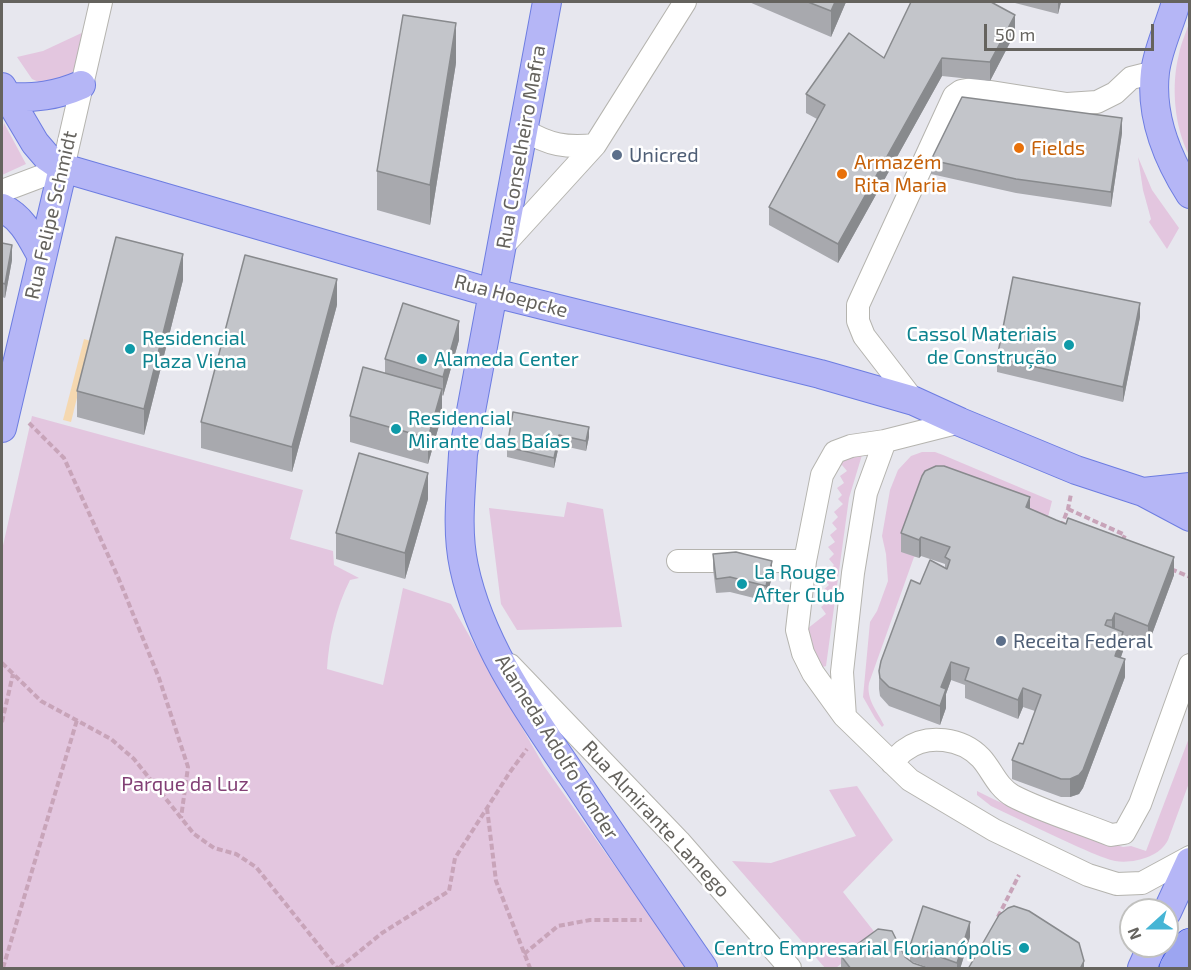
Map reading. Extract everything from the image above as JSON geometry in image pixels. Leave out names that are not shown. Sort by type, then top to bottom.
[{"type":"highway","points":[[1176,969],[1190,945]]},
{"type":"main road","name":"Rua Conselheiro Mafra","points":[[494,293],[547,2]]},
{"type":"main road","points":[[1176,2],[1155,72],[1156,106],[1162,138],[1174,170],[1190,194]]},
{"type":"main road","points":[[4,92],[41,98],[62,94],[81,86]]},
{"type":"main road","points":[[4,92],[35,142],[47,157],[63,168]]},
{"type":"main road","name":"Rua Hoepcke","points":[[63,168],[494,293],[820,374],[914,401],[1076,470],[1143,492]]},
{"type":"main road","name":"Rua Felipe Schmidt","points":[[5,415],[63,168]]},
{"type":"main road","points":[[2,208],[14,213],[26,228],[42,257]]},
{"type":"main road","name":"Alameda Adolfo Konder","points":[[494,293],[463,454],[459,519],[464,567],[477,610],[509,678],[544,734],[703,969]]},
{"type":"main road","points":[[1143,492],[1190,488]]},
{"type":"main road","points":[[1143,492],[1190,517]]},
{"type":"main road","points":[[1173,898],[1190,862]]},
{"type":"street","name":"Rua Felipe Schmidt","points":[[63,168],[101,2]]},
{"type":"street","points":[[503,246],[595,145],[685,2]]},
{"type":"street","points":[[914,401],[864,336],[858,321],[858,305],[954,96],[961,91],[972,89],[1067,104],[1097,102],[1115,93],[1131,78],[1155,72]]},
{"type":"street","points":[[524,130],[543,141],[572,147],[595,145]]},
{"type":"street","points":[[2,191],[63,168]]},
{"type":"street","points":[[960,422],[885,441],[851,446],[835,452],[822,475],[805,561],[797,630],[802,653],[813,673],[845,717],[910,780],[993,830],[1088,875],[1117,884],[1142,883],[1190,857]]},
{"type":"street","points":[[845,717],[842,672],[853,573],[866,493],[885,441]]},
{"type":"street","points":[[678,561],[805,561]]},
{"type":"street","name":"Rua Almirante Lamego","points":[[494,648],[672,834],[790,969]]},
{"type":"street","points":[[892,763],[905,749],[924,741],[940,739],[958,743],[980,757],[994,778],[1011,794],[1112,835],[1124,834],[1140,804],[1190,664]]},
{"type":"path","points":[[5,415],[64,458],[118,577],[159,678],[188,767],[181,818]]},
{"type":"path","points":[[1059,532],[1068,509],[1076,470]]},
{"type":"path","points":[[1068,509],[1125,535],[1119,547]]},
{"type":"path","points":[[1062,524],[1071,528]]},
{"type":"path","points":[[1169,568],[1190,577]]},
{"type":"path","points":[[2,663],[41,701],[111,739],[134,759],[194,834],[214,848],[236,854],[256,867],[338,969],[382,933],[449,891],[454,858],[531,744]]},
{"type":"path","points":[[2,722],[13,674]]},
{"type":"path","points":[[3,969],[77,720]]},
{"type":"path","points":[[487,807],[496,881],[530,969]]},
{"type":"path","points":[[993,927],[1019,875]]},
{"type":"path","points":[[524,954],[558,926],[590,920],[648,920]]},
{"type":"green space","points":[[1189,23],[1189,155],[1177,118],[1175,79],[1181,46]]},
{"type":"green space","points":[[88,30],[77,71],[45,85],[32,79],[17,57],[43,51]]},
{"type":"green space","points":[[4,123],[26,164],[2,175],[2,133]]},
{"type":"green space","points":[[1138,157],[1152,190],[1179,228],[1167,249],[1149,222],[1151,219],[1143,190]]},
{"type":"green space","name":"Parque da Luz","points":[[32,416],[303,490],[290,539],[333,551],[334,565],[359,578],[350,580],[337,612],[329,646],[327,669],[383,685],[403,588],[451,604],[544,766],[687,968],[2,968],[2,550]]},
{"type":"green space","points":[[922,452],[935,452],[943,455],[1052,501],[1044,533],[1026,526],[914,557],[869,683],[869,694],[884,725],[882,727],[863,697],[870,622],[877,611],[888,581],[882,536],[890,490],[898,470],[911,456]]},
{"type":"green space","points":[[846,455],[862,455],[849,498],[826,666],[823,667],[818,662],[807,629],[826,614],[821,607],[826,603],[822,599],[826,595],[822,591],[829,585],[825,581],[832,575],[828,571],[834,565],[829,559],[834,554],[828,547],[835,542],[830,535],[837,529],[832,523],[838,517],[834,512],[843,504],[838,499],[842,495],[837,488],[844,483],[840,476],[847,471],[842,465],[832,472]]},
{"type":"green space","points":[[567,502],[603,509],[622,627],[517,630],[501,604],[489,508],[564,517]]},
{"type":"green space","points":[[1189,738],[1189,783],[1168,840],[1159,851],[1138,860],[1122,862],[1095,854],[991,806],[977,795],[977,791],[1049,822],[1123,847],[1131,846],[1146,851]]},
{"type":"green space","points":[[857,786],[893,840],[843,892],[876,934],[836,968],[825,968],[732,861],[771,863],[856,836],[829,790]]},
{"type":"shaded area","points":[[84,339],[91,341],[71,422],[63,420]]},
{"type":"building","points":[[808,2],[835,2],[831,11]]},
{"type":"building","name":"Armazém Rita Maria","points":[[911,2],[991,2],[1015,15],[990,62],[942,58],[838,244],[769,207],[825,105],[806,94],[849,33],[884,58]]},
{"type":"building","points":[[403,15],[456,23],[430,185],[377,171]]},
{"type":"building","points":[[962,97],[1122,118],[1111,192],[1016,179],[931,160]]},
{"type":"building","name":"Residencial Plaza Viena","points":[[116,237],[183,254],[144,409],[77,391]]},
{"type":"building","points":[[2,243],[12,245],[5,284],[2,283]]},
{"type":"building","points":[[245,255],[337,279],[292,447],[201,422]]},
{"type":"building","name":"Cassol Materiais de Construção","points":[[1013,277],[1140,303],[1123,387],[997,358]]},
{"type":"building","name":"Alameda Center","points":[[403,303],[459,321],[443,377],[385,359]]},
{"type":"building","points":[[363,367],[442,389],[428,438],[350,416]]},
{"type":"building","points":[[513,412],[589,427],[586,441],[559,435],[554,458],[507,447]]},
{"type":"building","points":[[359,453],[428,473],[405,553],[336,533]]},
{"type":"building","name":"Receita Federal","points":[[936,466],[944,466],[1030,497],[1026,507],[1066,524],[1068,518],[1174,557],[1148,626],[1115,613],[1112,620],[1107,620],[1105,625],[1123,632],[1115,656],[1125,659],[1083,770],[1079,775],[1070,779],[1061,779],[1012,760],[1019,743],[1023,744],[1041,695],[1023,688],[1018,700],[965,680],[969,668],[951,662],[941,687],[946,689],[940,706],[889,687],[880,678],[881,661],[911,580],[920,584],[930,560],[947,569],[950,560],[945,557],[950,547],[901,533],[922,476],[925,471]]},
{"type":"building","points":[[736,552],[772,561],[766,586],[730,577],[716,579],[713,554]]},
{"type":"building","points":[[923,906],[970,922],[957,963],[910,946]]},
{"type":"building","points":[[1014,906],[1029,911],[1079,943],[1084,961],[1080,969],[968,969],[999,915]]},
{"type":"building","points":[[878,929],[892,931],[905,957],[913,963],[931,969],[851,969],[841,956]]},
{"type":"place","name":"Fields","points":[[1019,148]]},
{"type":"place","name":"Unicred","points":[[617,155]]},
{"type":"place","name":"Armazém Rita Maria","points":[[842,174]]},
{"type":"place","name":"Cassol Materiais de Construção","points":[[1069,345]]},
{"type":"place","name":"Residencial Plaza Viena","points":[[130,349]]},
{"type":"place","name":"Alameda Center","points":[[422,359]]},
{"type":"place","name":"Residencial Mirante das Baías","points":[[396,429]]},
{"type":"place","name":"La Rouge After Club","points":[[742,584]]},
{"type":"place","name":"Receita Federal","points":[[1001,641]]},
{"type":"place","name":"Centro Empresarial Florianópolis","points":[[1024,948]]}]
